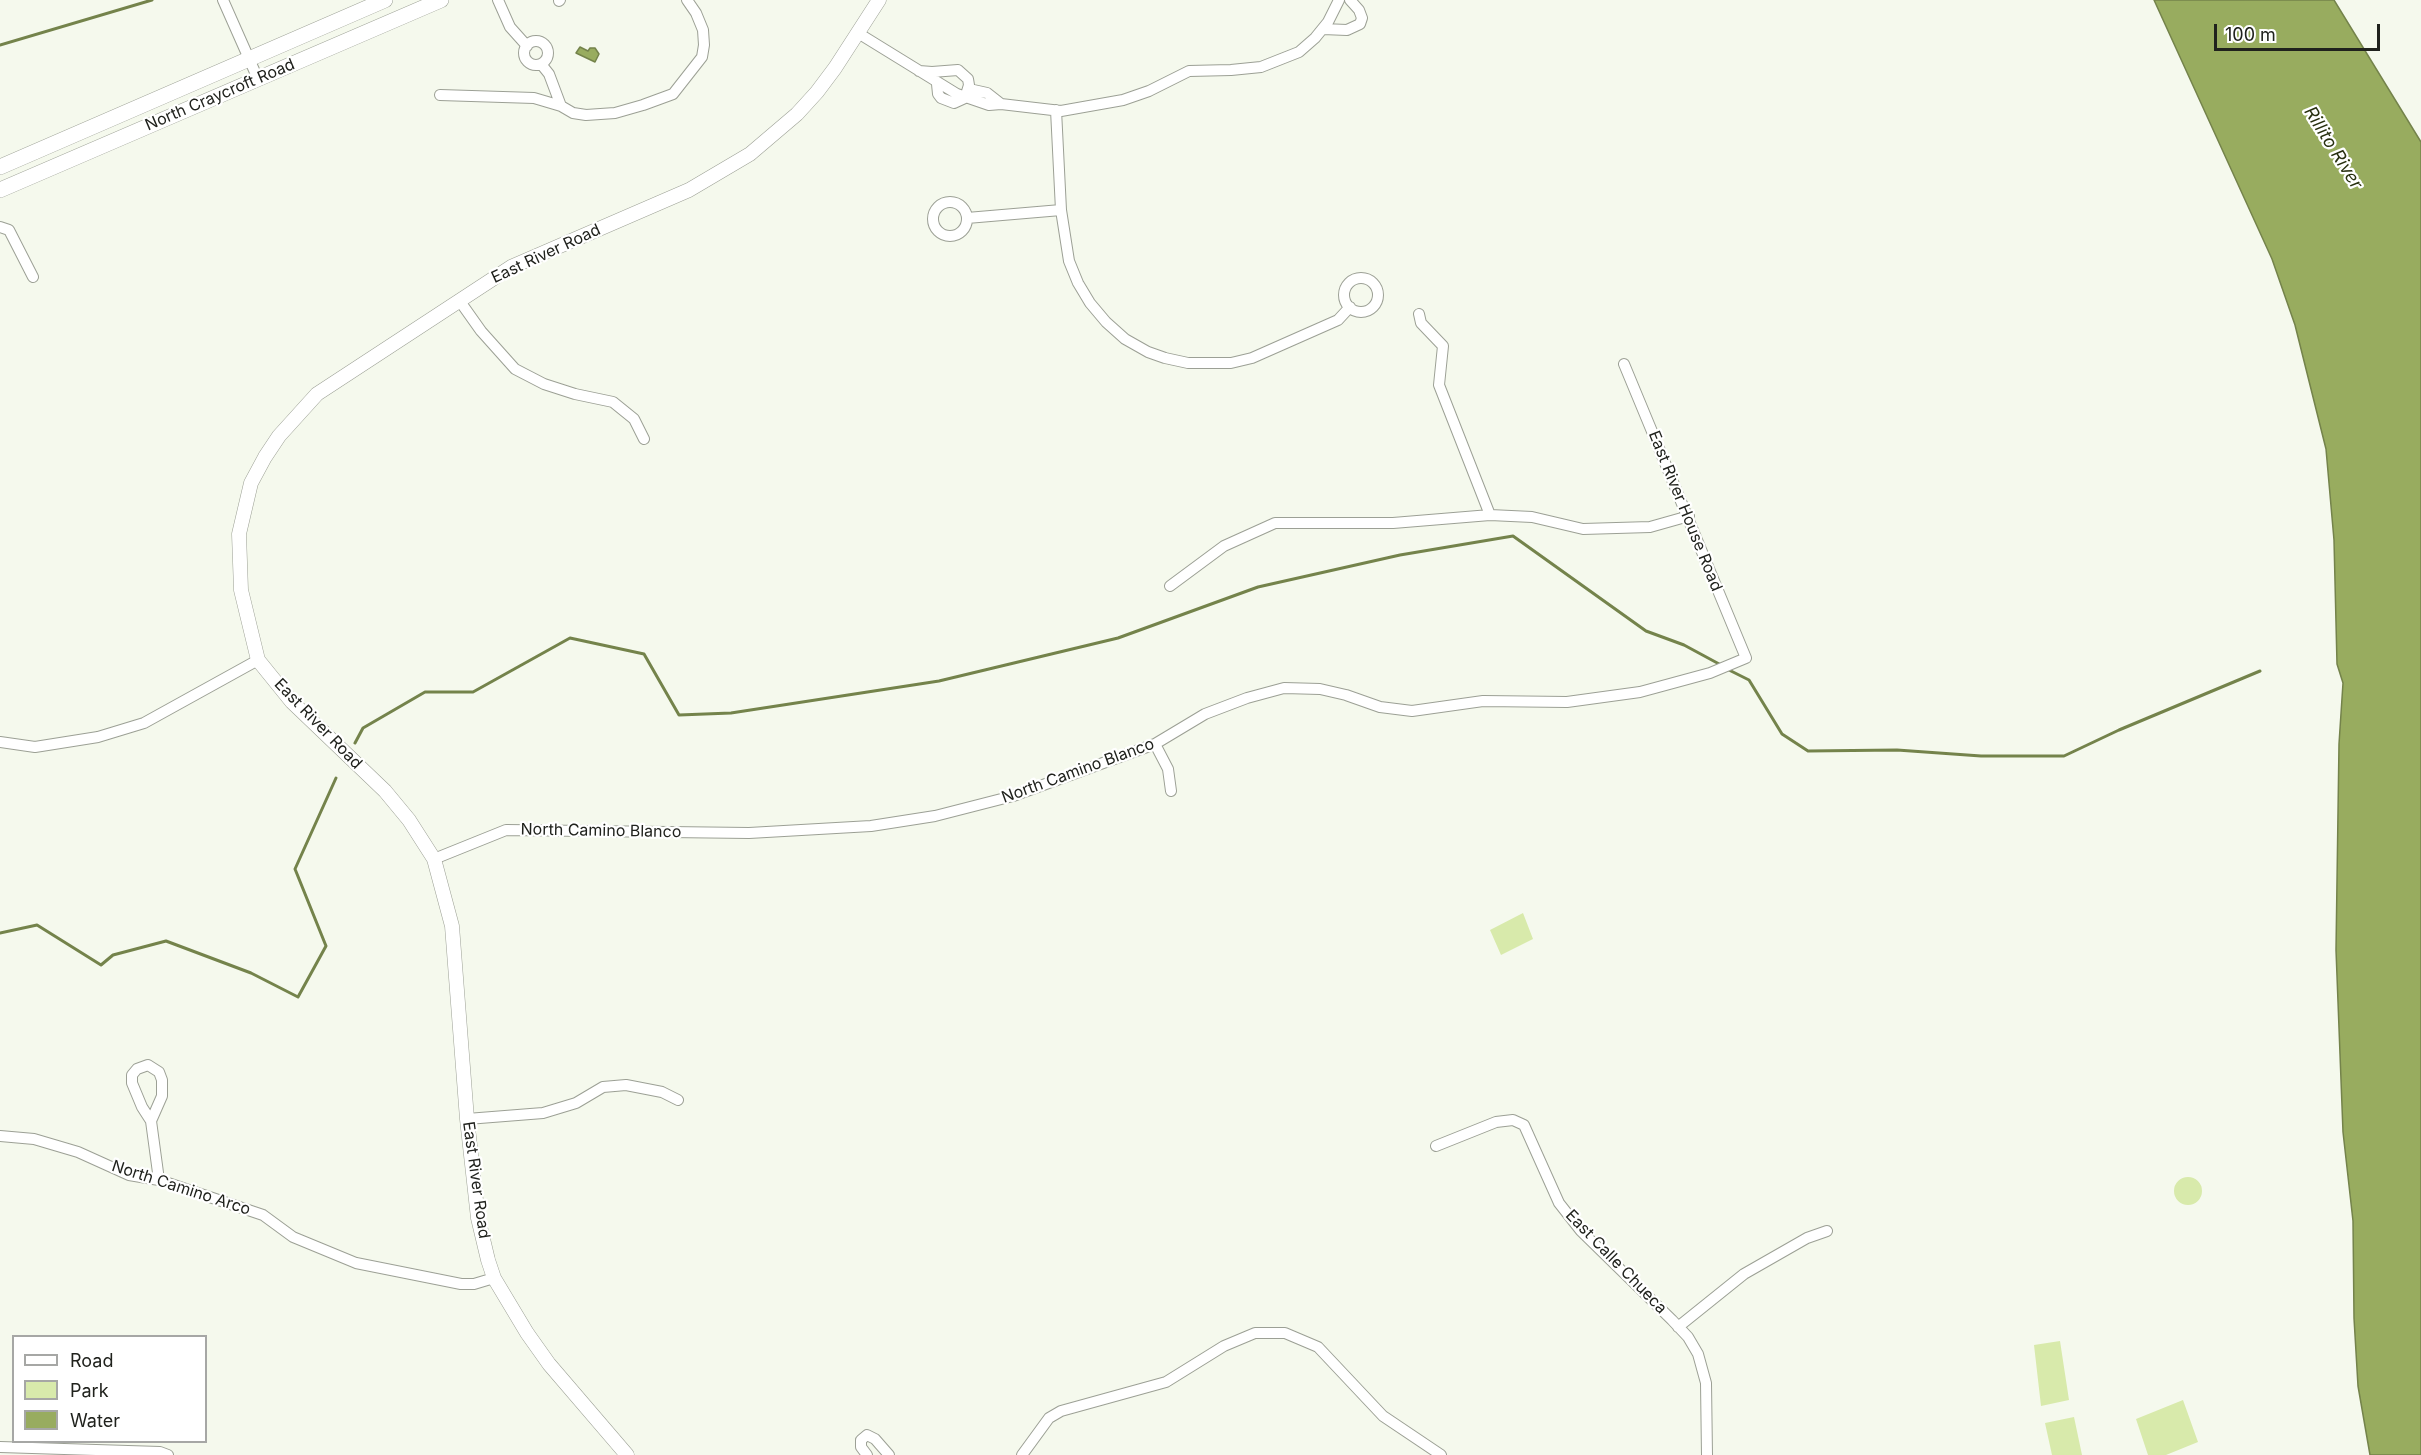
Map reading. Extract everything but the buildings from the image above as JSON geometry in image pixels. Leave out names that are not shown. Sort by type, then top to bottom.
[{"type":"main road","name":"North Craycroft Road","points":[[0,167],[385,0]]},
{"type":"main road","name":"North Craycroft Road","points":[[0,190],[441,0]]},
{"type":"street","points":[[223,0],[258,80]]},
{"type":"street","points":[[498,0],[510,27],[527,46]]},
{"type":"street","points":[[440,95],[534,98],[561,106],[573,113],[586,115],[615,113],[673,93],[702,57],[704,45],[703,30],[696,13],[687,0]]},
{"type":"street","name":"East River Road","points":[[627,1455],[549,1364],[527,1334],[495,1278],[488,1260],[478,1218],[467,1119],[452,926],[434,859],[409,820],[385,791],[292,702],[258,660],[241,590],[239,534],[251,483],[265,457],[279,436],[317,394],[511,267],[689,190],[750,154],[810,99],[835,68],[879,0]]},
{"type":"street","points":[[858,33],[937,84],[938,94],[945,101],[954,103],[967,94],[987,93],[1001,104],[1056,110],[1123,100],[1149,91],[1189,71],[1231,70],[1270,64],[1299,52],[1323,29],[1339,0]]},
{"type":"street","points":[[1323,29],[1347,30],[1360,24],[1362,18],[1359,10],[1350,0]]},
{"type":"street","points":[[535,41],[546,46],[548,57],[541,64],[532,64],[526,59],[524,52],[527,46],[535,41]]},
{"type":"street","points":[[541,64],[549,74],[561,106]]},
{"type":"street","points":[[919,71],[958,70],[968,79],[967,94]]},
{"type":"street","points":[[1056,110],[1061,210],[1069,261],[1090,303],[1125,339],[1148,352],[1188,363],[1231,363],[1252,358],[1338,320],[1350,307]]},
{"type":"street","points":[[967,218],[1061,210]]},
{"type":"street","points":[[0,227],[9,230],[33,277]]},
{"type":"street","points":[[459,300],[481,331],[515,369],[544,384],[564,391],[613,402],[634,419],[644,439]]},
{"type":"street","points":[[1419,314],[1421,323],[1443,346],[1439,385],[1490,515]]},
{"type":"street","name":"East River House Road","points":[[1624,364],[1746,658]]},
{"type":"street","points":[[1170,586],[1224,546],[1275,523],[1393,523],[1490,515],[1532,517],[1583,529],[1650,527],[1689,516]]},
{"type":"street","name":"North Camino Blanco","points":[[434,859],[506,830],[749,833],[871,826],[928,818],[1013,796],[1155,744],[1205,714],[1247,698],[1284,688],[1320,688],[1380,707],[1412,711],[1483,701],[1567,702],[1640,692],[1710,673],[1746,658]]},
{"type":"street","points":[[0,742],[35,747],[100,736],[144,723],[258,660]]},
{"type":"street","points":[[1155,744],[1168,769],[1171,791]]},
{"type":"street","points":[[151,1121],[162,1096],[162,1080],[159,1072],[148,1065],[137,1069],[132,1075],[135,1092],[151,1121],[159,1180]]},
{"type":"street","points":[[467,1119],[543,1113],[576,1103],[603,1087],[626,1085],[662,1092],[678,1100]]},
{"type":"street","name":"East Calle Chueca","points":[[1436,1146],[1496,1122],[1513,1120],[1524,1125],[1558,1203],[1581,1231],[1678,1327],[1698,1354],[1706,1383],[1707,1455]]},
{"type":"street","name":"North Camino Arco","points":[[0,1136],[34,1139],[78,1152],[129,1175],[159,1180],[263,1215],[293,1237],[356,1263],[460,1284],[474,1284],[495,1278]]},
{"type":"street","points":[[1678,1327],[1744,1274],[1807,1238],[1827,1231]]},
{"type":"street","points":[[1022,1455],[1049,1418],[1061,1411],[1166,1382],[1224,1346],[1255,1333],[1285,1333],[1318,1347],[1383,1416],[1441,1455]]},
{"type":"street","points":[[867,1455],[861,1447],[861,1440],[867,1435],[875,1439],[889,1455]]},
{"type":"street","points":[[0,1447],[160,1452],[168,1455]]},
{"type":"green space","points":[[1523,913],[1533,939],[1501,955],[1490,930]]},
{"type":"green space","points":[[2188,1177],[2198,1181],[2202,1191],[2198,1201],[2188,1205],[2178,1201],[2174,1191],[2178,1181]]},
{"type":"green space","points":[[2060,1341],[2069,1400],[2041,1406],[2034,1345]]},
{"type":"green space","points":[[2183,1400],[2198,1442],[2166,1455],[2148,1455],[2136,1419]]},
{"type":"green space","points":[[2074,1417],[2082,1455],[2052,1455],[2045,1423]]},
{"type":"water","name":"Rillito River","points":[[2154,0],[2334,0],[2421,142],[2421,1455],[2370,1455],[2358,1386],[2354,1318],[2353,1221],[2343,1132],[2336,950],[2339,744],[2343,683],[2337,664],[2334,540],[2326,449],[2295,325],[2272,259]]},
{"type":"water","points":[[580,47],[588,51],[590,48],[595,48],[599,54],[595,62],[576,53]]},
{"type":"waterway","points":[[0,45],[152,0]]},
{"type":"waterway","points":[[355,743],[363,728],[425,692],[473,692],[570,638],[644,654],[679,715],[731,713],[939,681],[1118,638],[1258,587],[1400,555],[1513,536],[1646,631],[1684,645],[1721,665]]},
{"type":"waterway","points":[[1729,670],[1749,680],[1782,734],[1808,751],[1897,750],[1981,756],[2064,756],[2119,730],[2260,671]]},
{"type":"waterway","points":[[0,933],[37,925],[101,965],[113,955],[166,941],[251,973],[298,997],[326,946],[295,869],[336,778]]}]
